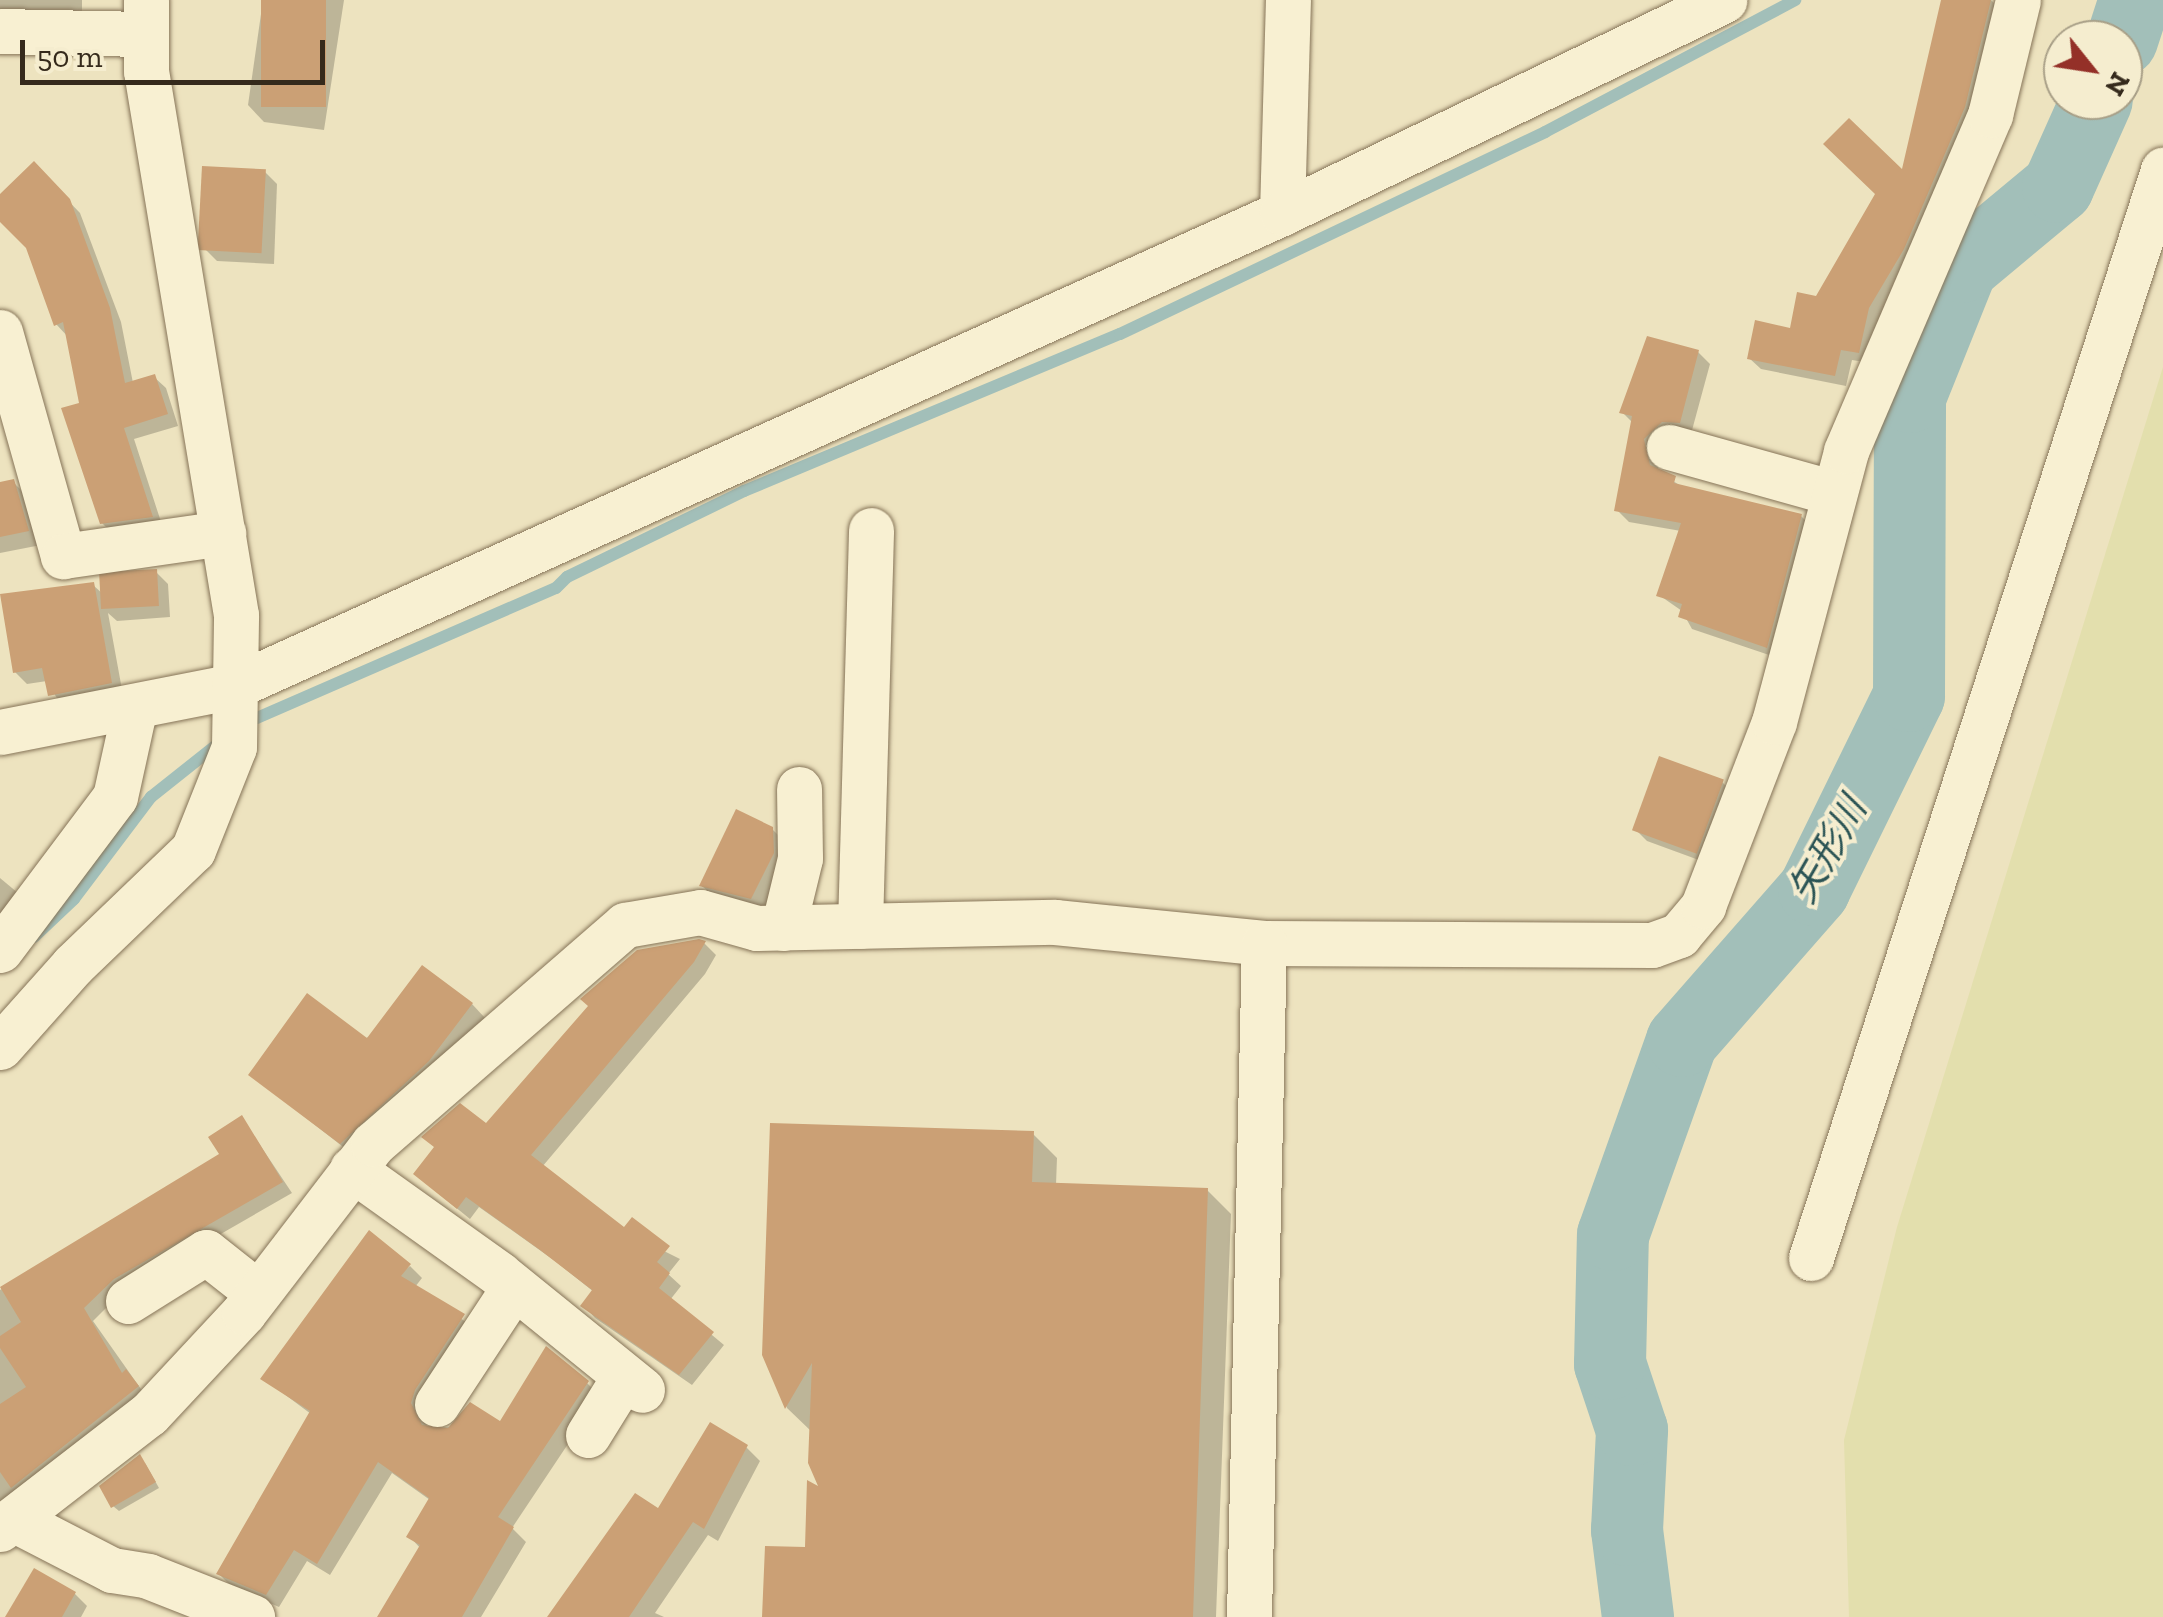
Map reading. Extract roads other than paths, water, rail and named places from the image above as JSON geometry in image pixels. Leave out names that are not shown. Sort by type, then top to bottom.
[{"type":"street","points":[[1282,213],[1288,0]]},
{"type":"street","points":[[0,732],[234,686],[1282,213],[1724,0]]},
{"type":"street","points":[[243,1615],[148,1576],[112,1570],[8,1524],[149,1414],[258,1292],[352,1169],[571,965],[625,925],[700,912],[757,928],[1054,922],[1264,943],[1652,946],[1679,935],[1703,906],[1774,722],[1846,450],[1990,115],[2018,0]]},
{"type":"street","points":[[0,31],[145,17],[236,615],[234,747],[193,850],[73,965],[0,1047]]},
{"type":"street","points":[[1811,1258],[2163,170]]},
{"type":"street","points":[[0,332],[64,556],[222,533]]},
{"type":"street","points":[[1669,448],[1834,493]]},
{"type":"street","points":[[860,926],[870,530]]},
{"type":"street","points":[[0,950],[115,797],[134,706]]},
{"type":"street","points":[[783,928],[800,858],[798,789]]},
{"type":"street","points":[[1248,1617],[1264,943]]},
{"type":"street","points":[[352,1169],[514,1287],[633,1384],[588,1435]]},
{"type":"street","points":[[128,1301],[206,1252],[258,1292]]},
{"type":"street","points":[[437,1404],[514,1287]]},
{"type":"waterway","points":[[243,724],[556,588],[567,577],[744,491],[1120,334],[1545,132],[1795,0]]},
{"type":"waterway","name":"矢形川","points":[[2128,20],[2135,0]]},
{"type":"waterway","name":"矢形川","points":[[1638,1617],[1627,1530],[1632,1430],[1610,1364],[1613,1235],[1682,1041],[1814,890],[1909,696],[1910,397],[1962,267],[2058,187],[2088,120]]},
{"type":"waterway","points":[[34,937],[74,899],[151,797],[219,743]]}]
